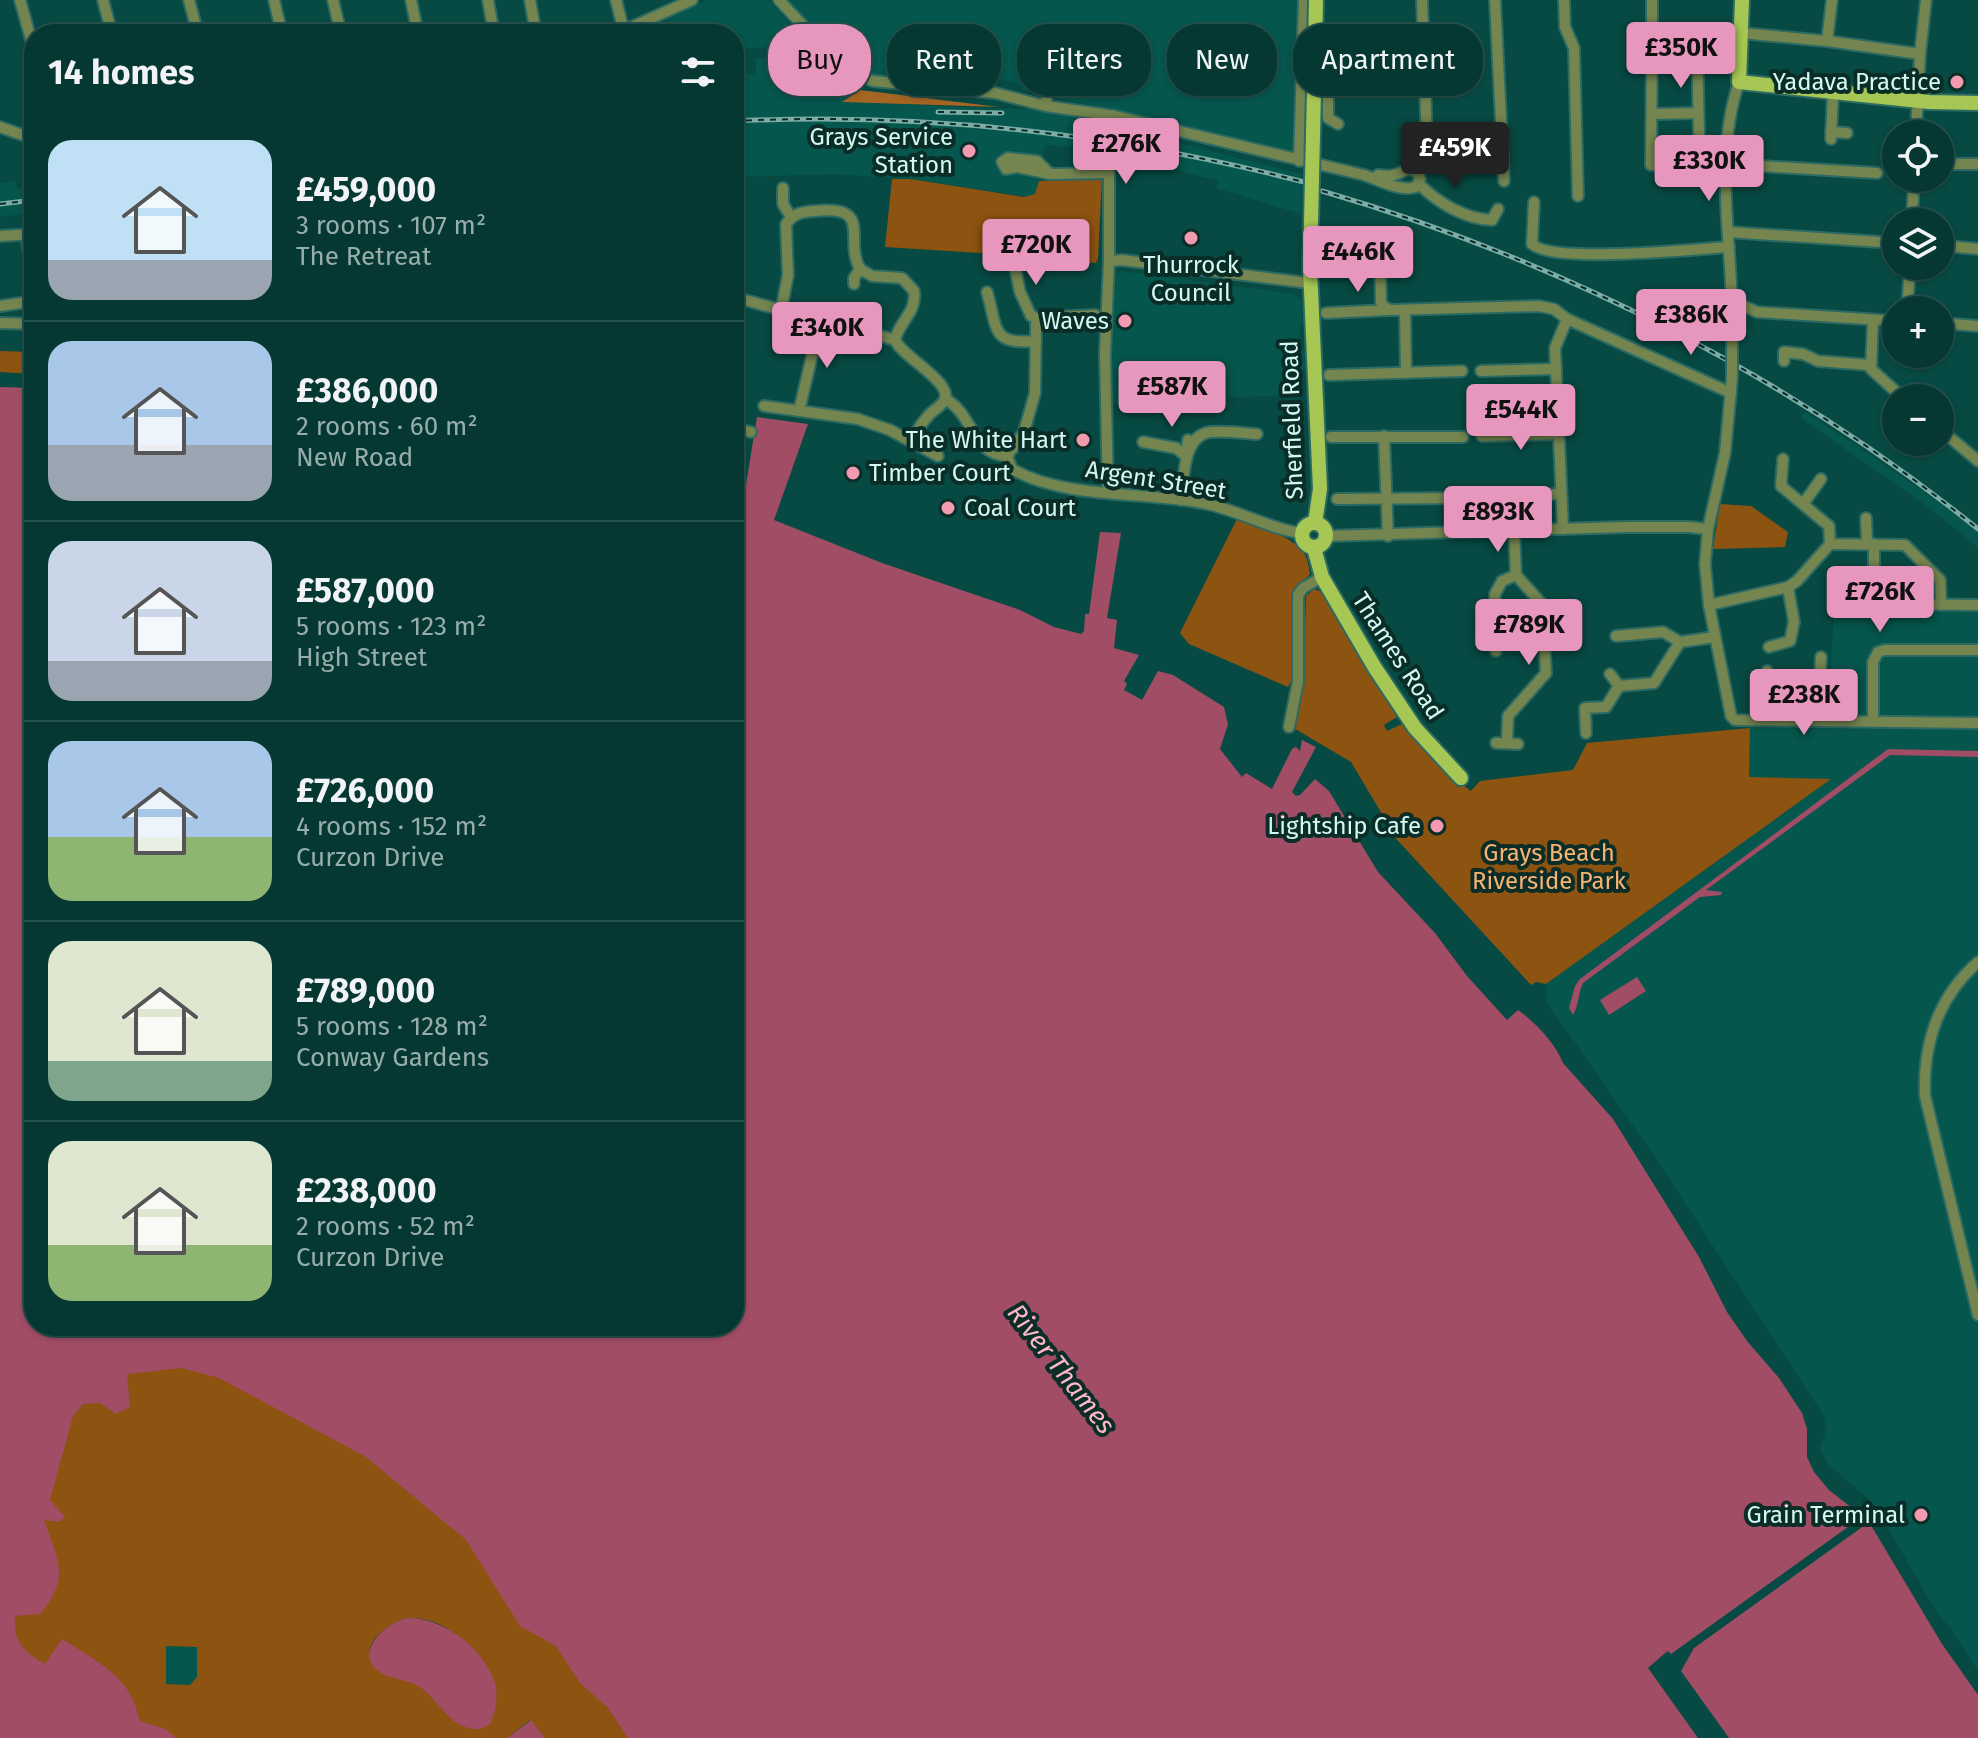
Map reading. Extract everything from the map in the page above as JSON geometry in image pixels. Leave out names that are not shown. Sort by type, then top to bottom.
[{"type":"main road","name":"Sherfield Road","points":[[1315,523],[1320,489],[1310,276],[1316,0]]},
{"type":"main road","points":[[1742,0],[1739,82],[1918,101],[1978,103]]},
{"type":"main road","points":[[1315,523],[1324,529],[1326,536],[1323,543],[1314,548],[1304,543],[1301,533],[1304,526],[1315,523]]},
{"type":"main road","name":"Thames Road","points":[[1314,548],[1322,577],[1367,656],[1415,728],[1461,778]]},
{"type":"street","points":[[20,0],[27,24]]},
{"type":"street","points":[[103,0],[109,24]]},
{"type":"street","points":[[189,0],[195,24]]},
{"type":"street","points":[[274,0],[280,24]]},
{"type":"street","points":[[333,0],[339,24]]},
{"type":"street","points":[[411,0],[416,24]]},
{"type":"street","points":[[488,0],[492,24]]},
{"type":"street","points":[[530,0],[534,24]]},
{"type":"street","points":[[616,0],[619,24]]},
{"type":"street","points":[[637,24],[674,5],[692,0]]},
{"type":"street","points":[[779,0],[840,65],[873,81],[977,90],[1046,106],[1115,116],[1364,175],[1396,186],[1414,188],[1420,179],[1417,171]]},
{"type":"street","points":[[1299,161],[1304,0]]},
{"type":"street","points":[[1422,0],[1423,24]]},
{"type":"street","points":[[1495,0],[1504,181]]},
{"type":"street","points":[[1564,0],[1565,27],[1574,48],[1578,196]]},
{"type":"street","points":[[1652,0],[1651,165],[1726,165],[1877,173]]},
{"type":"street","points":[[1827,41],[1832,0]]},
{"type":"street","points":[[1917,120],[1926,0]]},
{"type":"street","points":[[1741,33],[1920,54]]},
{"type":"street","points":[[1697,46],[1699,133]]},
{"type":"street","points":[[1739,82],[1732,110],[1726,165],[1733,301],[1731,393],[1725,453],[1708,529],[1705,564],[1728,712],[1735,720],[1978,723]]},
{"type":"street","points":[[1833,92],[1831,136],[1847,133]]},
{"type":"street","points":[[1046,106],[1047,96]]},
{"type":"street","points":[[1328,96],[1328,118],[1338,124]]},
{"type":"street","points":[[1417,171],[1424,163],[1427,142],[1425,96]]},
{"type":"street","points":[[1652,114],[1698,113]]},
{"type":"street","points":[[0,127],[24,135]]},
{"type":"street","points":[[1954,164],[1978,164]]},
{"type":"street","points":[[1050,174],[1109,168],[1105,353],[1108,493]]},
{"type":"street","points":[[1364,175],[1401,174],[1408,169],[1417,171]]},
{"type":"street","points":[[1401,174],[1400,181],[1404,187]]},
{"type":"street","points":[[1419,184],[1432,197],[1455,210],[1492,220],[1498,209]]},
{"type":"street","points":[[783,188],[783,204],[791,217]]},
{"type":"street","points":[[1534,202],[1532,244],[1537,248],[1570,255],[1729,247]]},
{"type":"street","points":[[781,311],[788,275],[785,228],[791,217],[830,210],[846,214],[855,225],[856,256],[860,269],[872,276],[902,278],[914,291],[912,310],[896,333],[895,340]]},
{"type":"street","points":[[1728,232],[1882,242]]},
{"type":"street","points":[[0,236],[24,234]]},
{"type":"street","points":[[1954,247],[1978,249]]},
{"type":"street","points":[[1326,254],[1380,253],[1381,302],[1391,310]]},
{"type":"street","points":[[1109,261],[1310,276]]},
{"type":"street","points":[[1015,268],[1020,292],[1031,316],[1044,320]]},
{"type":"street","points":[[854,284],[860,269]]},
{"type":"street","points":[[987,292],[998,329],[1006,340],[1015,343],[1036,341]]},
{"type":"street","name":"Argent Street","points":[[744,300],[810,318],[819,326],[833,322],[895,340],[899,349],[943,385],[945,399],[960,411],[984,449],[992,454],[1007,456],[1012,469],[1031,478],[1108,493],[1208,504],[1301,533]]},
{"type":"street","points":[[1733,301],[1757,312],[1882,320]]},
{"type":"street","points":[[0,306],[24,303]]},
{"type":"street","points":[[979,307],[991,305]]},
{"type":"street","points":[[1326,313],[1539,306],[1554,309],[1567,319],[1731,393]]},
{"type":"street","points":[[1405,310],[1406,373]]},
{"type":"street","points":[[1007,456],[1024,432],[1035,393],[1036,324],[1053,317],[1095,315]]},
{"type":"street","points":[[1563,529],[1555,348],[1567,319]]},
{"type":"street","points":[[1873,320],[1870,365],[1873,373],[1886,384]]},
{"type":"street","points":[[0,323],[24,324]]},
{"type":"street","points":[[1954,324],[1978,326]]},
{"type":"street","points":[[799,411],[819,326]]},
{"type":"street","points":[[1784,361],[1784,352],[1803,354],[1818,361],[1870,365]]},
{"type":"street","points":[[1481,371],[1556,369]]},
{"type":"street","points":[[1329,375],[1462,371]]},
{"type":"street","points":[[911,440],[922,422],[945,399]]},
{"type":"street","points":[[764,406],[867,422],[911,440],[938,456]]},
{"type":"street","points":[[862,436],[867,422]]},
{"type":"street","points":[[744,430],[751,432]]},
{"type":"street","points":[[1186,456],[1204,434],[1257,434]]},
{"type":"street","points":[[1482,436],[1559,434]]},
{"type":"street","points":[[1384,436],[1388,536]]},
{"type":"street","points":[[1331,437],[1463,437]]},
{"type":"street","points":[[1181,500],[1188,440]]},
{"type":"street","points":[[1954,441],[1978,461]]},
{"type":"street","points":[[1143,442],[1176,448],[1186,456]]},
{"type":"street","points":[[1709,605],[1788,587],[1830,544],[1829,526],[1781,486],[1783,459]]},
{"type":"street","points":[[1803,504],[1821,479]]},
{"type":"street","points":[[1484,496],[1561,494]]},
{"type":"street","points":[[1337,499],[1465,498]]},
{"type":"street","points":[[1866,518],[1874,584]]},
{"type":"street","points":[[1326,536],[1563,529],[1708,529]]},
{"type":"street","points":[[1507,743],[1508,716],[1546,673],[1542,604],[1516,575],[1514,531]]},
{"type":"street","points":[[1830,544],[1905,545],[1940,580],[1941,605]]},
{"type":"street","points":[[1496,651],[1495,594],[1502,581],[1516,575]]},
{"type":"street","points":[[1289,727],[1298,681],[1298,595],[1303,588],[1322,577]]},
{"type":"street","points":[[1769,647],[1790,641],[1794,622],[1788,587]]},
{"type":"street","points":[[1895,604],[1978,605]]},
{"type":"street","points":[[1616,636],[1663,632],[1680,642],[1715,637]]},
{"type":"street","points":[[1619,686],[1654,683],[1680,642]]},
{"type":"street","points":[[1873,721],[1873,662],[1878,652],[1978,650]]},
{"type":"street","points":[[1818,719],[1821,657]]},
{"type":"street","points":[[1765,720],[1765,700],[1771,690],[1767,671]]},
{"type":"street","points":[[1610,674],[1619,686]]},
{"type":"street","points":[[1586,733],[1585,708],[1606,707],[1619,686]]},
{"type":"street","points":[[1978,962],[1954,989],[1936,1019],[1927,1047],[1925,1078],[1925,1096],[1978,1315]]},
{"type":"shaded area","points":[[706,0],[768,0],[790,24],[768,24],[768,47],[744,48],[744,24],[660,24]]},
{"type":"shaded area","points":[[788,0],[1302,0],[1301,24],[1293,24],[1293,96],[1297,96],[1294,154],[1060,99],[1058,96],[1151,96],[1151,24],[1017,24],[1017,84],[1001,80],[1001,24],[887,24],[887,76],[871,73],[871,24],[811,24]]},
{"type":"shaded area","points":[[768,58],[768,96],[850,96],[844,102],[1040,110],[1106,119],[1102,150],[1045,145],[1036,194],[1030,197],[910,179],[833,174],[744,177],[744,75],[756,73],[755,59]]},
{"type":"shaded area","points":[[871,91],[887,93],[887,96],[999,107],[842,102],[851,96],[871,96]]},
{"type":"shaded area","points":[[1132,131],[1302,174],[1301,214],[1217,188],[1218,181],[1132,158],[1133,154],[1116,150],[1117,135],[1132,137]]},
{"type":"shaded area","points":[[16,181],[17,189],[24,188],[24,214],[0,217],[0,183]]},
{"type":"shaded area","points":[[1121,271],[1295,294],[1301,300],[1300,345],[1305,353],[1306,368],[1302,371],[1301,396],[1227,397],[1219,403],[1107,404],[1112,279]]},
{"type":"shaded area","points":[[1805,412],[1951,511],[1978,533],[1978,548],[1931,509],[1801,418]]},
{"type":"shaded area","points":[[1978,608],[1978,1671],[1938,1614],[1873,1503],[1828,1464],[1820,1449],[1826,1431],[1824,1416],[1655,1157],[1546,1001],[1546,984],[1829,780],[1748,777],[1750,728],[1828,728],[1834,609]]},
{"type":"shaded area","points":[[166,1646],[197,1646],[197,1677],[190,1685],[166,1684]]},
{"type":"green space","points":[[892,179],[910,179],[1024,197],[1035,194],[1039,181],[1102,179],[1098,258],[1096,263],[1076,262],[1074,257],[1014,255],[1013,241],[996,241],[996,254],[885,247]]},
{"type":"green space","points":[[0,351],[24,352],[24,373],[0,372]]},
{"type":"green space","points":[[1720,504],[1751,506],[1788,532],[1785,547],[1713,549]]},
{"type":"green space","points":[[1237,519],[1293,542],[1307,560],[1310,574],[1294,592],[1292,680],[1288,687],[1189,644],[1180,633]]},
{"type":"green space","name":"Grays Beach Riverside Park","points":[[1314,589],[1324,593],[1397,717],[1384,725],[1387,731],[1402,724],[1458,779],[1454,783],[1458,787],[1462,784],[1471,791],[1480,781],[1573,770],[1587,743],[1750,728],[1749,777],[1831,779],[1546,984],[1536,982],[1531,985],[1389,831],[1351,762],[1292,727],[1303,682],[1306,596]]},
{"type":"green space","points":[[145,1336],[252,1336],[704,1738],[545,1738],[530,1720],[507,1738],[0,1738],[0,1351]],"holes":[[[407,1618],[444,1626],[454,1633],[488,1669],[447,1714],[420,1687],[384,1672],[371,1658],[372,1643],[384,1630]],[[166,1646],[197,1647],[197,1677],[190,1685],[166,1684]]]},
{"type":"water","name":"River Thames","points":[[0,387],[24,388],[24,1336],[744,1336],[744,497],[757,417],[808,424],[774,520],[882,563],[1020,610],[1054,627],[1081,634],[1084,631],[1100,532],[1121,533],[1107,618],[1117,620],[1114,648],[1139,655],[1124,681],[1127,684],[1124,690],[1142,700],[1158,671],[1173,675],[1224,707],[1228,724],[1220,749],[1242,777],[1246,773],[1272,789],[1292,749],[1296,747],[1300,751],[1302,740],[1316,747],[1292,792],[1300,795],[1315,779],[1329,791],[1378,872],[1435,933],[1467,976],[1507,1020],[1518,1010],[1538,1027],[1563,1063],[1613,1119],[1699,1257],[1727,1312],[1779,1378],[1802,1413],[1807,1429],[1807,1457],[1814,1472],[1829,1490],[1872,1527],[1942,1644],[1978,1695],[1978,1738],[628,1738],[608,1708],[580,1683],[556,1646],[520,1626],[466,1540],[366,1457],[219,1378],[181,1368],[127,1374],[130,1407],[116,1414],[100,1403],[83,1404],[73,1416],[50,1500],[65,1517],[59,1522],[44,1520],[57,1558],[59,1579],[50,1601],[40,1614],[15,1616],[18,1639],[31,1655],[45,1664],[62,1639],[113,1673],[128,1691],[140,1721],[165,1729],[176,1738],[0,1738]]},
{"type":"water","points":[[1888,749],[1978,751],[1978,757],[1890,755],[1706,890],[1722,892],[1721,895],[1700,897],[1583,983],[1573,1015],[1569,1008],[1580,979]]},
{"type":"water","points":[[1637,977],[1646,991],[1609,1015],[1600,1000]]},
{"type":"water","points":[[407,1618],[434,1622],[446,1628],[480,1656],[496,1685],[491,1723],[477,1729],[461,1725],[421,1688],[385,1675],[375,1668],[370,1660],[373,1642],[388,1627]]},
{"type":"water","points":[[531,1720],[545,1738],[507,1738]]},
{"type":"pier","points":[[1866,1514],[1872,1520],[1694,1648],[1681,1671],[1729,1738],[1698,1738],[1648,1668]]},
{"type":"railway","points":[[938,112],[1002,113]]},
{"type":"railway","points":[[744,121],[878,120],[1021,130],[1163,151],[1304,182]]},
{"type":"railway","points":[[1322,191],[1497,251],[1583,287],[1666,328],[1828,420],[1978,529]]},
{"type":"railway","points":[[0,204],[24,201]]},
{"type":"place","name":"Yadava Practice","points":[[1957,82]]},
{"type":"place","name":"Grays Service Station","points":[[969,151]]},
{"type":"place","name":"Thurrock Council","points":[[1191,238]]},
{"type":"place","name":"Waves","points":[[1125,321]]},
{"type":"place","name":"The White Hart","points":[[1083,440]]},
{"type":"place","name":"Timber Court","points":[[853,473]]},
{"type":"place","name":"Coal Court","points":[[948,508]]},
{"type":"place","name":"Lightship Cafe","points":[[1437,826]]},
{"type":"place","name":"Grain Terminal","points":[[1921,1515]]}]
